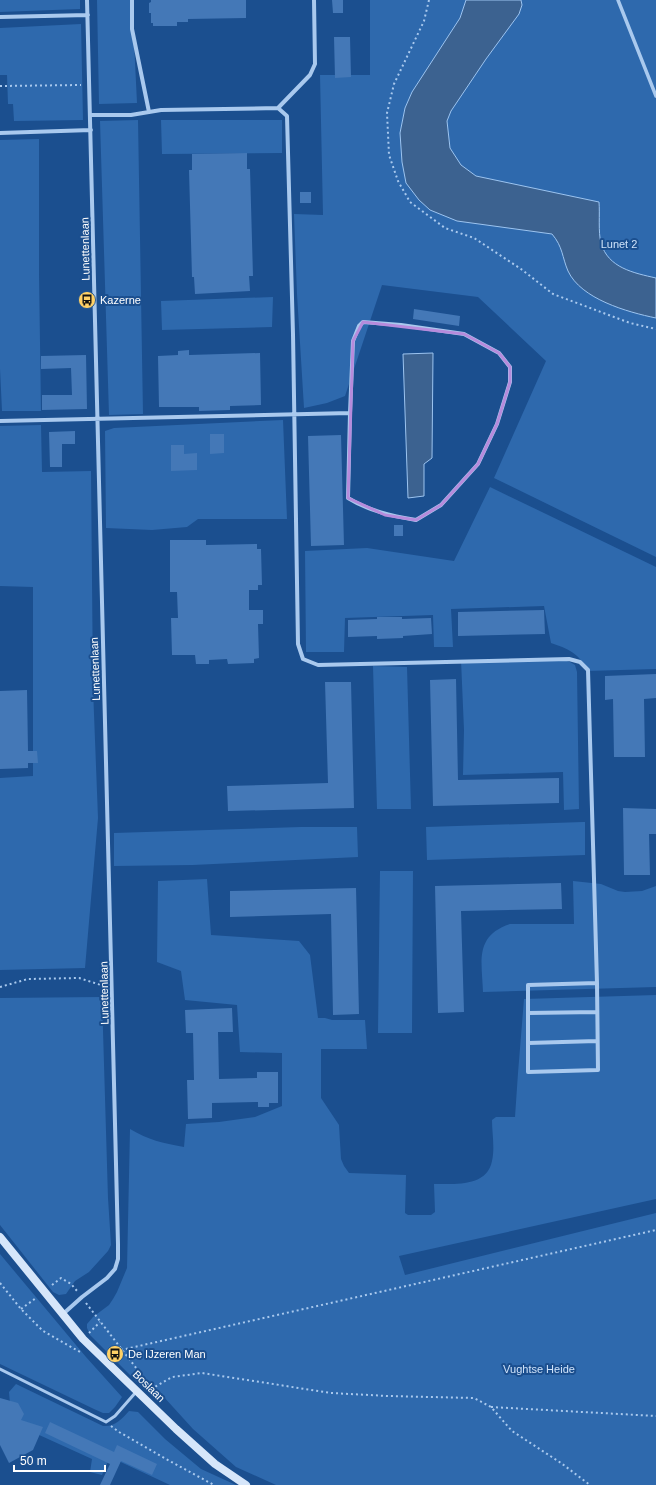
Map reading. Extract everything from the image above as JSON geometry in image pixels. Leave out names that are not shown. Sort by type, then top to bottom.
[{"type":"main road","name":"Boslaan","points":[[0,1237],[84,1338],[176,1429],[215,1464],[246,1485]]},
{"type":"street","name":"Lunettenlaan","points":[[63,1314],[107,1278],[115,1269],[118,1260],[87,0]]},
{"type":"street","points":[[132,0],[132,29],[149,112]]},
{"type":"street","points":[[278,108],[310,74],[315,64],[314,0]]},
{"type":"street","points":[[618,0],[656,96]]},
{"type":"street","points":[[0,17],[88,15]]},
{"type":"street","points":[[90,115],[130,115],[161,110],[278,108],[287,116],[295,414],[298,644],[303,658],[318,665],[570,659],[580,662],[588,670],[597,983],[598,1070],[528,1072],[528,985],[597,983]]},
{"type":"street","points":[[0,133],[91,130]]},
{"type":"street","points":[[363,322],[401,325],[464,334],[499,353],[510,367],[510,382],[497,424],[478,464],[441,506],[416,520],[385,515],[355,503],[348,498],[350,413],[353,341],[359,326],[363,322]]},
{"type":"street","points":[[0,422],[350,413]]},
{"type":"street","points":[[528,1013],[597,1012]]},
{"type":"street","points":[[528,1044],[597,1041]]},
{"type":"lane","points":[[0,1368],[106,1422],[115,1416],[137,1391]]},
{"type":"path","points":[[429,0],[424,21],[394,84],[387,113],[389,155],[398,181],[410,202],[446,228],[474,238],[521,268],[553,294],[630,323],[656,329]]},
{"type":"path","points":[[0,86],[90,85]]},
{"type":"path","points":[[0,987],[28,979],[79,978],[112,988]]},
{"type":"path","points":[[121,1350],[656,1230]]},
{"type":"path","points":[[0,1284],[21,1309],[44,1331],[74,1348]]},
{"type":"path","points":[[82,1297],[121,1350],[152,1388],[172,1377],[202,1373],[331,1393],[474,1398],[491,1407],[512,1431],[561,1463],[590,1485]]},
{"type":"path","points":[[491,1407],[656,1416]]},
{"type":"path","points":[[106,1422],[119,1432],[214,1485]]},
{"type":"highlighted area","points":[[363,322],[464,334],[499,353],[510,367],[510,382],[497,424],[478,464],[441,505],[416,520],[385,515],[348,498],[353,341]]},
{"type":"green space","points":[[0,0],[80,0],[80,9],[0,12]]},
{"type":"green space","points":[[97,0],[132,0],[137,103],[99,104]]},
{"type":"green space","name":"Lunet 2","points":[[370,0],[656,0],[656,557],[494,478],[546,361],[478,297],[382,285],[345,396],[327,403],[304,408],[294,214],[323,215],[320,75],[370,75]]},
{"type":"green space","points":[[81,24],[83,120],[14,121],[13,104],[8,104],[7,75],[0,75],[0,28]]},
{"type":"green space","points":[[138,120],[143,414],[109,415],[100,121]]},
{"type":"green space","points":[[161,120],[282,120],[282,153],[162,154]]},
{"type":"green space","points":[[39,139],[41,411],[2,411],[0,369],[0,140]]},
{"type":"green space","points":[[273,297],[272,327],[162,330],[161,301]]},
{"type":"green space","points":[[283,420],[287,519],[198,519],[187,527],[152,530],[106,528],[105,431],[114,428]]},
{"type":"green space","points":[[41,425],[42,472],[91,471],[93,688],[98,818],[85,968],[0,970],[0,778],[33,776],[33,587],[0,586],[0,426]]},
{"type":"green space","points":[[490,487],[656,567],[656,669],[586,671],[581,660],[573,652],[551,643],[544,606],[451,609],[453,647],[434,647],[433,615],[345,618],[344,652],[306,652],[305,551],[367,548],[454,561]]},
{"type":"green space","points":[[461,660],[563,660],[575,665],[577,672],[579,809],[564,810],[563,772],[463,775],[464,730]]},
{"type":"green space","points":[[373,666],[407,667],[411,809],[377,809]]},
{"type":"green space","points":[[585,822],[585,855],[427,860],[426,827]]},
{"type":"green space","points":[[301,827],[357,827],[358,857],[193,865],[114,866],[114,833]]},
{"type":"green space","points":[[380,871],[413,871],[412,1033],[378,1033]]},
{"type":"green space","name":"Vughtse Heide","points":[[207,879],[211,935],[299,941],[310,955],[318,1018],[332,1020],[365,1020],[367,1049],[321,1049],[321,1098],[339,1125],[341,1159],[349,1173],[406,1175],[405,1213],[408,1215],[431,1215],[435,1212],[434,1184],[460,1184],[477,1180],[484,1176],[489,1169],[493,1151],[492,1120],[496,1117],[515,1117],[524,999],[656,995],[656,1199],[399,1256],[405,1275],[656,1213],[656,1485],[276,1485],[236,1467],[193,1429],[153,1385],[145,1390],[90,1335],[87,1324],[93,1317],[109,1305],[117,1292],[127,1268],[130,1129],[156,1141],[184,1147],[186,1124],[219,1122],[255,1117],[282,1106],[282,1053],[240,1052],[237,1005],[185,1000],[181,971],[157,962],[158,881]]},
{"type":"green space","points":[[573,881],[601,884],[618,891],[625,892],[642,891],[656,886],[656,987],[483,992],[483,951],[485,943],[490,935],[498,929],[510,924],[574,924]]},
{"type":"green space","points":[[102,997],[108,1198],[111,1245],[108,1251],[89,1272],[75,1281],[66,1294],[59,1295],[53,1292],[0,1225],[0,998]]},
{"type":"green space","points":[[0,1254],[86,1357],[122,1397],[109,1413],[103,1413],[94,1409],[0,1364]]},
{"type":"green space","points":[[16,1384],[103,1426],[115,1424],[129,1411],[138,1412],[165,1439],[201,1469],[236,1485],[170,1485],[110,1457],[102,1475],[90,1472],[92,1459],[26,1429],[12,1427],[9,1392]]},
{"type":"shaded area","points":[[466,0],[521,0],[522,5],[519,14],[451,111],[447,121],[450,148],[461,165],[476,176],[599,202],[600,239],[604,251],[609,258],[623,268],[656,278],[656,318],[606,303],[583,289],[574,281],[568,271],[560,248],[552,234],[457,221],[430,210],[419,200],[406,183],[402,162],[400,133],[405,108],[412,92],[460,18]]},
{"type":"shaded area","points":[[433,353],[432,458],[424,464],[424,496],[408,498],[403,354]]},
{"type":"building","points":[[151,0],[246,0],[246,18],[188,19],[188,22],[177,22],[177,26],[153,26],[153,23],[151,23],[151,13],[149,13],[149,3]]},
{"type":"building","points":[[332,0],[343,0],[343,13],[333,13]]},
{"type":"building","points":[[334,37],[350,37],[351,77],[335,78]]},
{"type":"building","points":[[247,153],[247,169],[250,169],[253,276],[249,276],[250,291],[195,294],[194,277],[192,277],[189,170],[192,170],[192,154]]},
{"type":"building","points":[[300,192],[311,192],[311,203],[300,203]]},
{"type":"building","points":[[414,309],[460,316],[459,326],[413,319]]},
{"type":"building","points":[[189,350],[189,355],[260,353],[261,405],[230,406],[230,410],[199,411],[199,407],[159,407],[158,356],[178,355],[178,351]]},
{"type":"building","points":[[86,355],[87,409],[42,410],[42,395],[72,395],[71,368],[41,369],[41,356]]},
{"type":"building","points":[[75,431],[75,444],[62,444],[62,467],[50,467],[49,432]]},
{"type":"building","points":[[210,434],[224,434],[224,453],[210,454]]},
{"type":"building","points":[[341,435],[344,545],[311,546],[308,436]]},
{"type":"building","points":[[171,445],[184,445],[184,454],[197,453],[197,470],[171,471]]},
{"type":"building","points":[[394,525],[403,525],[403,536],[394,536]]},
{"type":"building","points":[[170,540],[206,540],[206,545],[257,544],[257,549],[261,549],[262,585],[258,585],[258,590],[249,590],[249,610],[263,610],[263,624],[258,624],[259,658],[254,659],[254,663],[228,664],[227,659],[209,660],[209,664],[196,664],[195,655],[172,655],[171,618],[178,618],[177,592],[170,592]]},
{"type":"building","points":[[544,610],[545,634],[458,636],[458,612]]},
{"type":"building","points":[[377,617],[402,617],[402,619],[431,618],[432,634],[403,636],[403,638],[377,639],[377,636],[348,637],[348,620],[377,619]]},
{"type":"building","points":[[656,674],[656,698],[644,699],[645,757],[614,757],[613,699],[605,700],[605,676]]},
{"type":"building","points":[[456,679],[458,780],[559,778],[559,803],[433,806],[430,680]]},
{"type":"building","points":[[325,682],[351,682],[354,808],[228,811],[227,786],[328,783]]},
{"type":"building","points":[[27,690],[28,751],[37,751],[38,763],[28,763],[28,768],[0,769],[0,691]]},
{"type":"building","points":[[623,808],[656,809],[656,834],[649,834],[650,875],[624,875]]},
{"type":"building","points":[[561,883],[562,909],[461,911],[464,1012],[438,1013],[435,886]]},
{"type":"building","points":[[356,888],[359,1014],[333,1015],[331,914],[230,917],[230,891]]},
{"type":"building","points":[[232,1008],[233,1032],[218,1032],[219,1079],[257,1078],[257,1072],[278,1072],[278,1103],[269,1103],[269,1107],[258,1107],[258,1102],[212,1103],[212,1118],[188,1119],[187,1080],[194,1080],[193,1033],[186,1033],[185,1010]]},
{"type":"building","points":[[0,1398],[18,1403],[24,1414],[21,1420],[43,1427],[33,1450],[9,1463],[0,1445]]},
{"type":"building","points":[[50,1422],[114,1452],[117,1445],[157,1464],[152,1475],[121,1461],[110,1485],[100,1485],[110,1464],[45,1433]]},
{"type":"place","name":"Kazerne","points":[[87,300]]},
{"type":"place","name":"De IJzeren Man","points":[[115,1354]]}]
